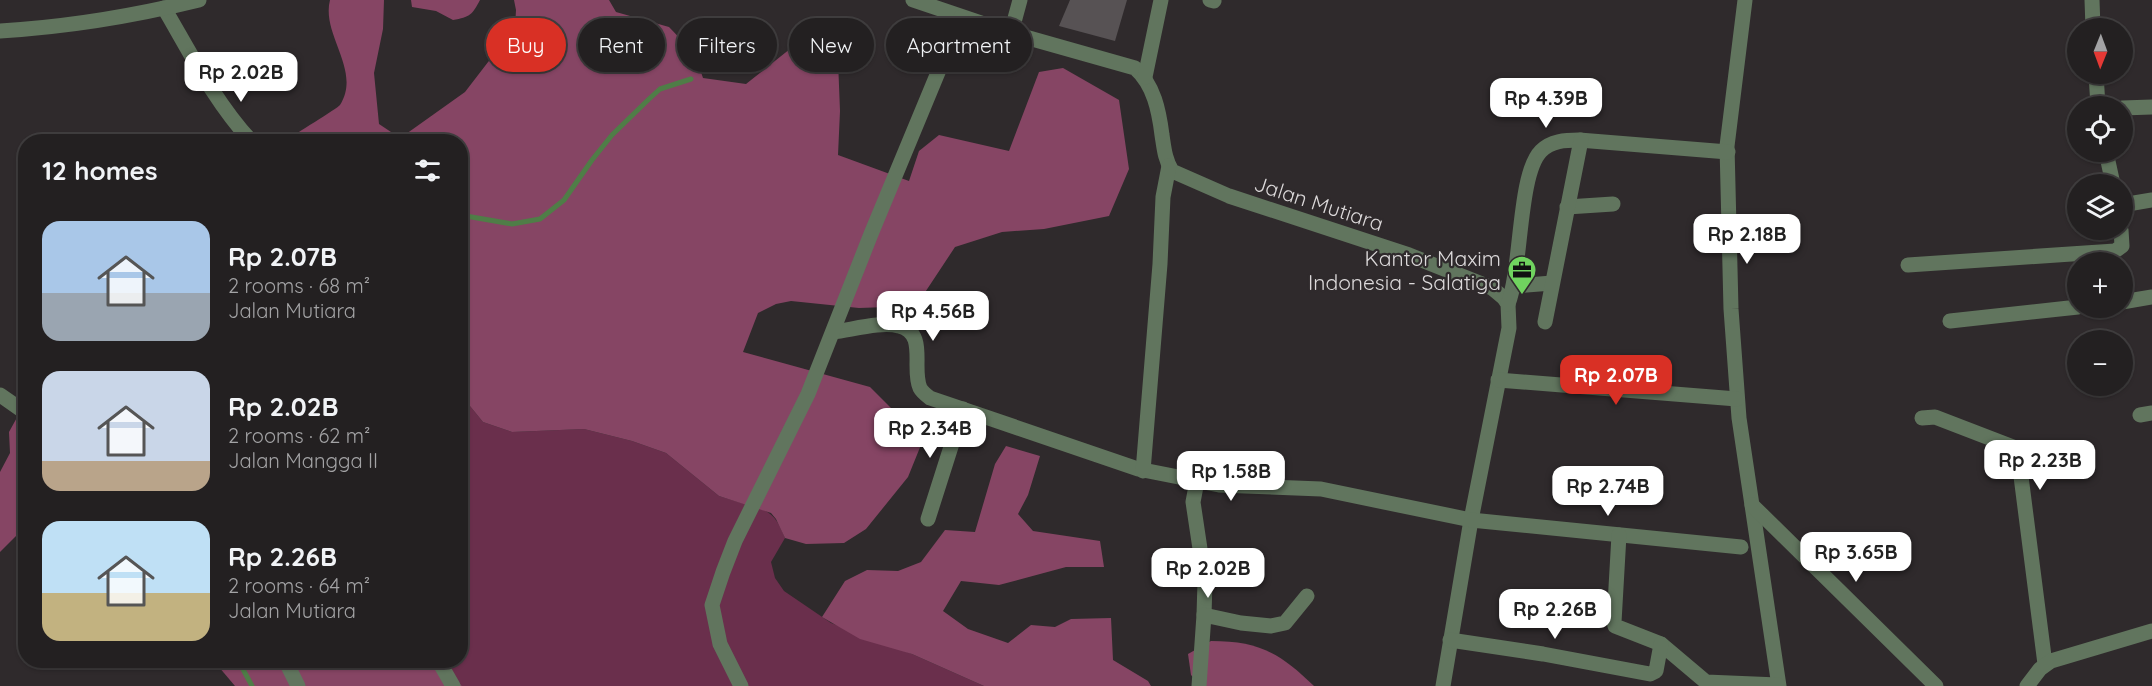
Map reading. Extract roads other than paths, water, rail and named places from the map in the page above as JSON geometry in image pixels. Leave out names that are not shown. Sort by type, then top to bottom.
[{"type":"street","points":[[0,31],[44,28],[200,0]]},
{"type":"street","points":[[913,0],[964,18]]},
{"type":"street","points":[[1015,18],[1020,0]]},
{"type":"street","points":[[1145,77],[1161,0]]},
{"type":"street","points":[[1619,535],[1614,625],[1661,644],[1706,682],[1778,685],[1737,399],[1731,309],[1728,152],[1745,0]]},
{"type":"street","points":[[2092,0],[2093,18]]},
{"type":"street","points":[[164,8],[208,84],[244,134]]},
{"type":"street","points":[[741,686],[720,644],[712,605],[735,542],[808,394],[961,17]]},
{"type":"street","points":[[1032,39],[1135,68],[1145,77],[1153,94],[1161,122],[1165,157],[1169,166],[1163,197],[1161,264],[1143,471]]},
{"type":"street","points":[[2133,107],[2152,106]]},
{"type":"street","points":[[1443,686],[1471,520],[1509,328],[1508,304],[1514,286],[1528,174],[1540,152],[1557,141],[1581,140],[1728,152]]},
{"type":"street","points":[[1545,322],[1581,140]]},
{"type":"street","name":"Jalan Mutiara","points":[[1169,166],[1172,171],[1229,196],[1409,255],[1492,288],[1504,297],[1508,304]]},
{"type":"street","points":[[2133,203],[2152,200]]},
{"type":"street","points":[[1568,207],[1613,204]]},
{"type":"street","points":[[1908,265],[2115,251],[2122,246],[2122,240]]},
{"type":"street","points":[[1514,286],[1552,283]]},
{"type":"street","points":[[2133,300],[2152,297]]},
{"type":"street","points":[[1950,321],[2067,308]]},
{"type":"street","points":[[833,332],[888,325],[900,326],[911,332],[917,344],[917,379],[921,390],[930,398],[1143,471],[1219,485],[1321,489],[1471,520],[1741,548]]},
{"type":"street","points":[[1498,381],[1737,399]]},
{"type":"street","points":[[0,396],[18,408]]},
{"type":"street","points":[[928,519],[963,409]]},
{"type":"street","points":[[1922,418],[1935,417],[2013,447],[2018,453],[2045,664]]},
{"type":"street","points":[[1197,481],[1193,502],[1205,582],[1199,686]]},
{"type":"street","points":[[1752,505],[1936,686]]},
{"type":"street","points":[[1204,615],[1241,623],[1271,626],[1285,623],[1307,596]]},
{"type":"street","points":[[2027,686],[2045,664],[2152,631]]},
{"type":"street","points":[[1450,640],[1544,654],[1650,674],[1656,671],[1661,644]]},
{"type":"street","points":[[289,668],[298,686]]},
{"type":"street","points":[[443,668],[453,686]]},
{"type":"waterway","points":[[468,216],[512,224],[540,219],[564,200],[612,135],[649,99],[660,89],[691,79]]},
{"type":"waterway","points":[[242,668],[252,686]]},
{"type":"place","name":"Kantor Maxim Indonesia - Salatiga","points":[[1522,296]]}]
